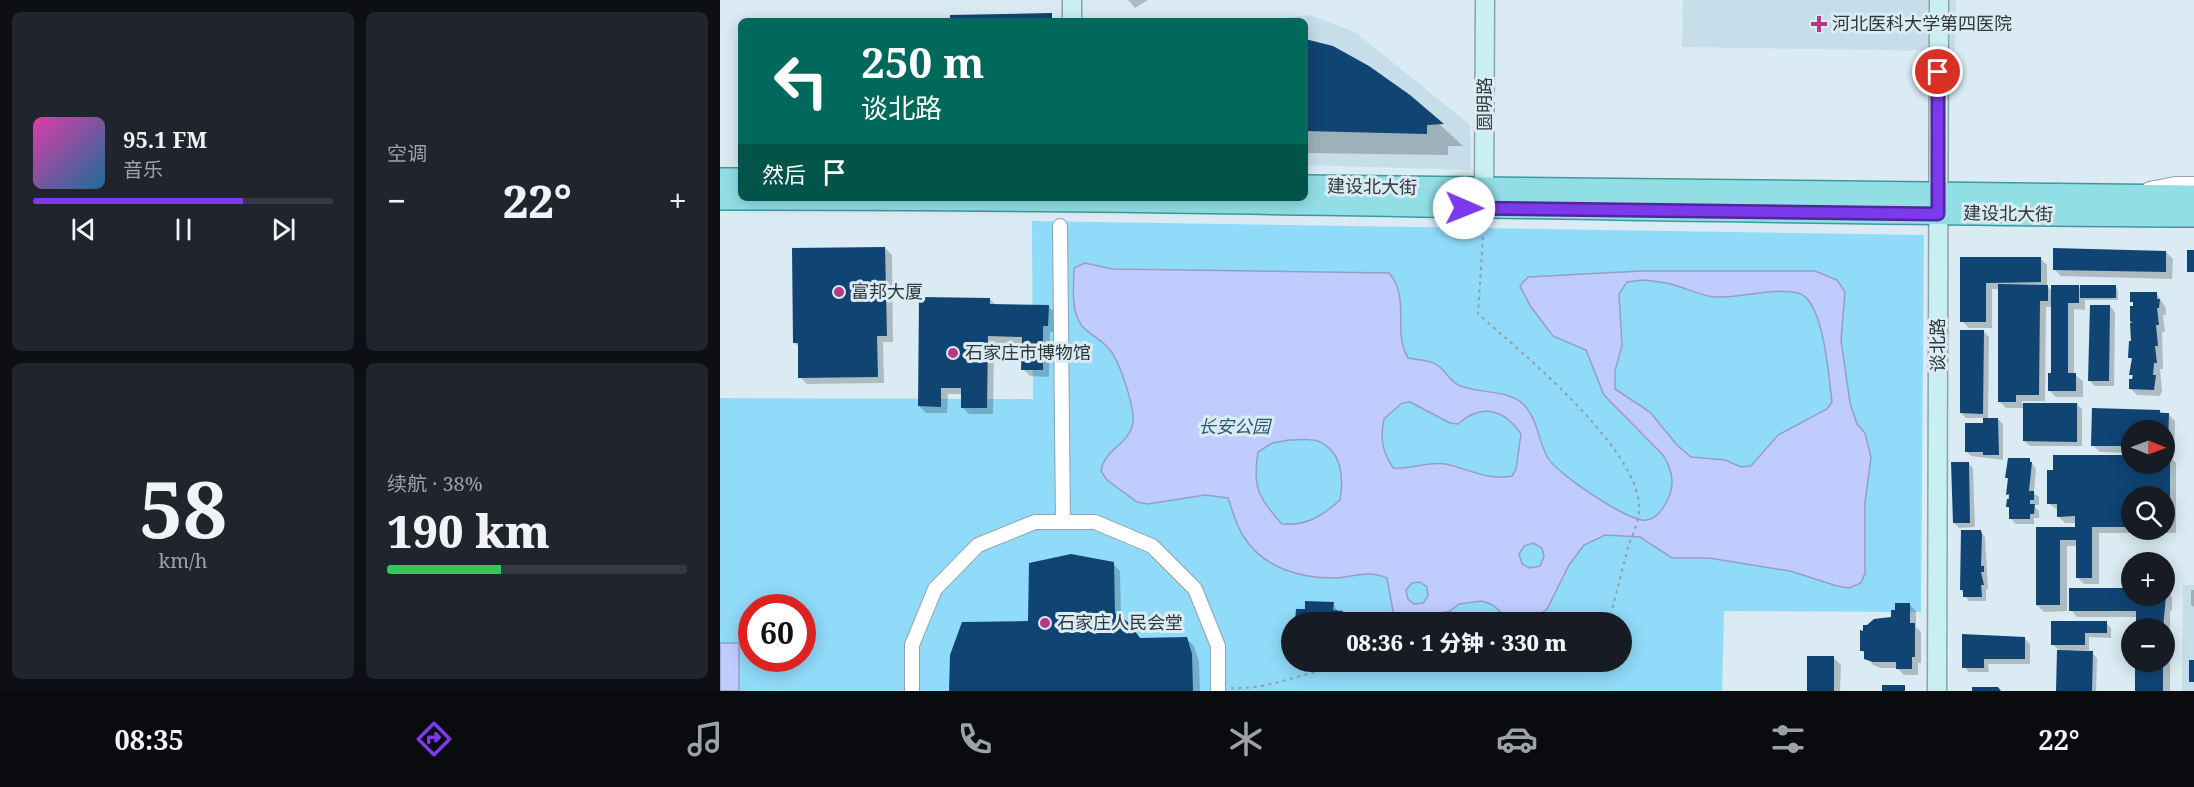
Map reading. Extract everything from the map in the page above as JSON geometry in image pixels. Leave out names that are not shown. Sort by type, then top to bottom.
[{"type":"main road","points":[[720,179],[738,179]]},
{"type":"main road","name":"建设北大街","points":[[1308,186],[1484,198]]},
{"type":"main road","name":"建设北大街","points":[[1308,198],[2109,206],[2194,196]]},
{"type":"main road","name":"建设北大街","points":[[720,199],[738,199]]},
{"type":"main road","points":[[2109,206],[2194,216]]},
{"type":"street","points":[[1072,0],[1072,18]]},
{"type":"street","name":"圆明路","points":[[1484,198],[1485,0]]},
{"type":"street","name":"谈北路","points":[[1937,691],[1939,0]]},
{"type":"street","points":[[2109,206],[2175,183],[2194,184]]},
{"type":"street","points":[[2109,206],[2194,223]]},
{"type":"street","points":[[1060,226],[1063,522]]},
{"type":"street","points":[[912,691],[912,645],[935,589],[978,545],[1035,522],[1095,522],[1152,546],[1195,589],[1218,645],[1218,689]]},
{"type":"path","points":[[1484,198],[1478,314],[1543,372],[1614,447],[1627,466],[1636,488],[1639,512],[1612,612]]},
{"type":"path","points":[[1218,689],[1272,686],[1321,672]]},
{"type":"shaded area","name":"河北医科大学第四医院","points":[[1683,0],[1956,0],[1955,51],[1682,47]]},
{"type":"shaded area","points":[[1309,15],[1355,32],[1470,125],[1471,170],[1308,165],[1308,18],[1286,18]]},
{"type":"shaded area","points":[[1085,263],[1112,269],[1389,273],[1399,293],[1401,337],[1408,358],[1435,364],[1458,385],[1516,399],[1532,416],[1545,452],[1554,465],[1594,496],[1626,514],[1647,520],[1658,514],[1670,494],[1672,478],[1666,459],[1604,395],[1586,350],[1553,336],[1531,307],[1520,286],[1528,277],[1642,271],[1815,271],[1837,280],[1845,292],[1841,340],[1850,403],[1857,424],[1865,433],[1871,457],[1865,503],[1865,573],[1861,583],[1849,588],[1790,571],[1709,558],[1672,558],[1640,537],[1605,535],[1584,545],[1569,565],[1547,609],[1543,612],[1500,612],[1493,605],[1482,601],[1459,604],[1446,612],[1393,612],[1387,578],[1368,574],[1324,578],[1297,574],[1284,570],[1262,557],[1244,537],[1228,498],[1205,495],[1148,504],[1137,502],[1107,480],[1101,471],[1103,463],[1131,430],[1132,407],[1114,356],[1107,346],[1082,326],[1076,313],[1074,268]],"holes":[[[1644,280],[1665,283],[1715,297],[1788,291],[1807,298],[1814,309],[1824,341],[1832,402],[1827,409],[1778,435],[1751,466],[1741,467],[1725,460],[1691,457],[1677,445],[1650,412],[1615,389],[1615,371],[1622,345],[1619,294],[1627,282]],[[1410,402],[1450,423],[1458,424],[1467,417],[1484,411],[1500,414],[1507,419],[1521,434],[1516,469],[1512,476],[1487,476],[1439,463],[1393,468],[1383,445],[1384,419],[1402,403]],[[1307,439],[1318,441],[1326,446],[1337,458],[1342,483],[1340,500],[1327,511],[1307,522],[1282,524],[1259,492],[1256,464],[1258,452],[1272,443]],[[1533,543],[1542,548],[1544,557],[1540,566],[1530,568],[1522,564],[1519,554],[1524,546]],[[1420,582],[1427,587],[1428,596],[1423,603],[1414,604],[1408,599],[1406,590],[1412,583]]]},
{"type":"shaded area","points":[[2183,585],[2194,585],[2194,691],[2182,691]]},
{"type":"shaded area","points":[[720,643],[738,643],[739,691],[720,691]]},
{"type":"green space","name":"长安公园","points":[[1032,221],[1924,235],[1921,612],[1724,611],[1722,691],[720,691],[720,398],[1033,399]]},
{"type":"building","points":[[1052,13],[1052,18],[950,18],[950,15]]},
{"type":"building","points":[[1308,40],[1333,46],[1369,66],[1410,95],[1444,124],[1427,125],[1427,134],[1308,131]]},
{"type":"building","name":"富邦大厦","points":[[885,247],[887,336],[877,336],[878,377],[798,378],[798,343],[793,343],[792,248]]},
{"type":"building","points":[[2053,248],[2166,251],[2166,272],[2053,270]]},
{"type":"building","points":[[2187,250],[2194,250],[2194,272],[2187,272]]},
{"type":"building","points":[[1960,257],[2041,257],[2041,282],[1986,283],[1986,322],[1960,322]]},
{"type":"building","points":[[1998,284],[2048,285],[2048,301],[2040,301],[2039,395],[2016,395],[2016,402],[1998,402]]},
{"type":"building","points":[[2051,285],[2079,285],[2079,303],[2068,303],[2068,373],[2076,373],[2076,391],[2048,391],[2048,373],[2051,373]]},
{"type":"building","points":[[2080,285],[2116,285],[2116,298],[2080,298]]},
{"type":"building","points":[[2130,292],[2157,292],[2157,299],[2160,299],[2159,308],[2157,308],[2159,325],[2156,325],[2158,346],[2155,346],[2157,363],[2154,363],[2153,375],[2156,375],[2154,390],[2129,389],[2129,379],[2132,379],[2133,375],[2129,375],[2132,358],[2128,358],[2129,341],[2131,341],[2130,323],[2132,323],[2130,306],[2133,306],[2133,302],[2130,302]]},
{"type":"building","name":"石家庄市博物馆","points":[[919,297],[990,298],[990,304],[1049,305],[1048,326],[1043,326],[1043,370],[1021,370],[1022,337],[988,336],[987,408],[961,408],[961,388],[941,388],[941,407],[918,406]]},
{"type":"building","points":[[2090,305],[2110,305],[2109,381],[2088,381]]},
{"type":"building","points":[[1960,330],[1984,330],[1983,414],[1960,413]]},
{"type":"building","points":[[2023,403],[2077,403],[2077,442],[2023,441]]},
{"type":"building","points":[[2092,408],[2160,410],[2160,413],[2169,413],[2169,420],[2121,420],[2121,446],[2091,446]]},
{"type":"building","points":[[1983,418],[1998,418],[1999,455],[1965,452],[1965,423],[1983,423]]},
{"type":"building","points":[[2053,455],[2121,455],[2121,474],[2170,474],[2170,486],[2121,486],[2121,527],[2092,527],[2092,578],[2076,578],[2076,540],[2060,540],[2060,605],[2036,605],[2036,527],[2075,527],[2075,516],[2057,517],[2057,504],[2047,504],[2047,470],[2053,470]]},
{"type":"building","points":[[2008,458],[2030,458],[2032,462],[2029,491],[2034,491],[2034,500],[2030,500],[2030,504],[2035,504],[2034,514],[2030,514],[2030,519],[2009,519],[2009,507],[2006,507],[2007,499],[2009,499],[2009,494],[2006,495],[2008,478],[2005,478]]},
{"type":"building","points":[[1951,462],[1969,462],[1970,523],[1953,523]]},
{"type":"building","points":[[1961,530],[1981,530],[1981,566],[1984,566],[1984,572],[1981,572],[1984,585],[1981,585],[1982,597],[1963,597],[1963,590],[1960,590]]},
{"type":"building","name":"石家庄人民会堂","points":[[1071,554],[1114,562],[1115,613],[1129,623],[1140,638],[1187,637],[1192,654],[1193,691],[949,691],[950,655],[962,622],[1028,621],[1029,563]]},
{"type":"building","points":[[2069,588],[2121,588],[2121,606],[2165,606],[2164,618],[2136,618],[2136,611],[2069,611]]},
{"type":"building","points":[[1305,601],[1334,602],[1333,610],[1343,612],[1296,612],[1296,609],[1305,609]]},
{"type":"building","points":[[1895,603],[1910,603],[1910,623],[1915,623],[1915,657],[1912,657],[1912,669],[1896,669],[1896,662],[1873,662],[1864,659],[1864,651],[1860,651],[1860,630],[1863,631],[1863,625],[1867,625],[1874,619],[1891,617],[1891,610],[1895,610]]},
{"type":"building","points":[[2051,621],[2107,621],[2107,633],[2085,633],[2085,645],[2051,645]]},
{"type":"building","points":[[1962,634],[2025,637],[2025,659],[1984,659],[1984,668],[1962,668]]},
{"type":"building","points":[[2057,650],[2093,651],[2092,691],[2056,691]]},
{"type":"building","points":[[1807,656],[1834,656],[1834,691],[1807,691]]},
{"type":"building","points":[[2189,660],[2194,660],[2194,682],[2189,682]]},
{"type":"building","points":[[2135,672],[2163,672],[2163,691],[2135,691]]},
{"type":"building","points":[[1882,685],[1905,685],[1905,691],[1882,691]]},
{"type":"building","points":[[1972,687],[1998,687],[2001,691],[1972,691]]},
{"type":"place","name":"河北医科大学第四医院","points":[[1819,24]]},
{"type":"place","name":"富邦大厦","points":[[839,292]]},
{"type":"place","name":"石家庄市博物馆","points":[[953,353]]},
{"type":"place","name":"石家庄人民会堂","points":[[1045,623]]},
{"type":"route","points":[[1464,208],[1938,214],[1938,72]]}]
